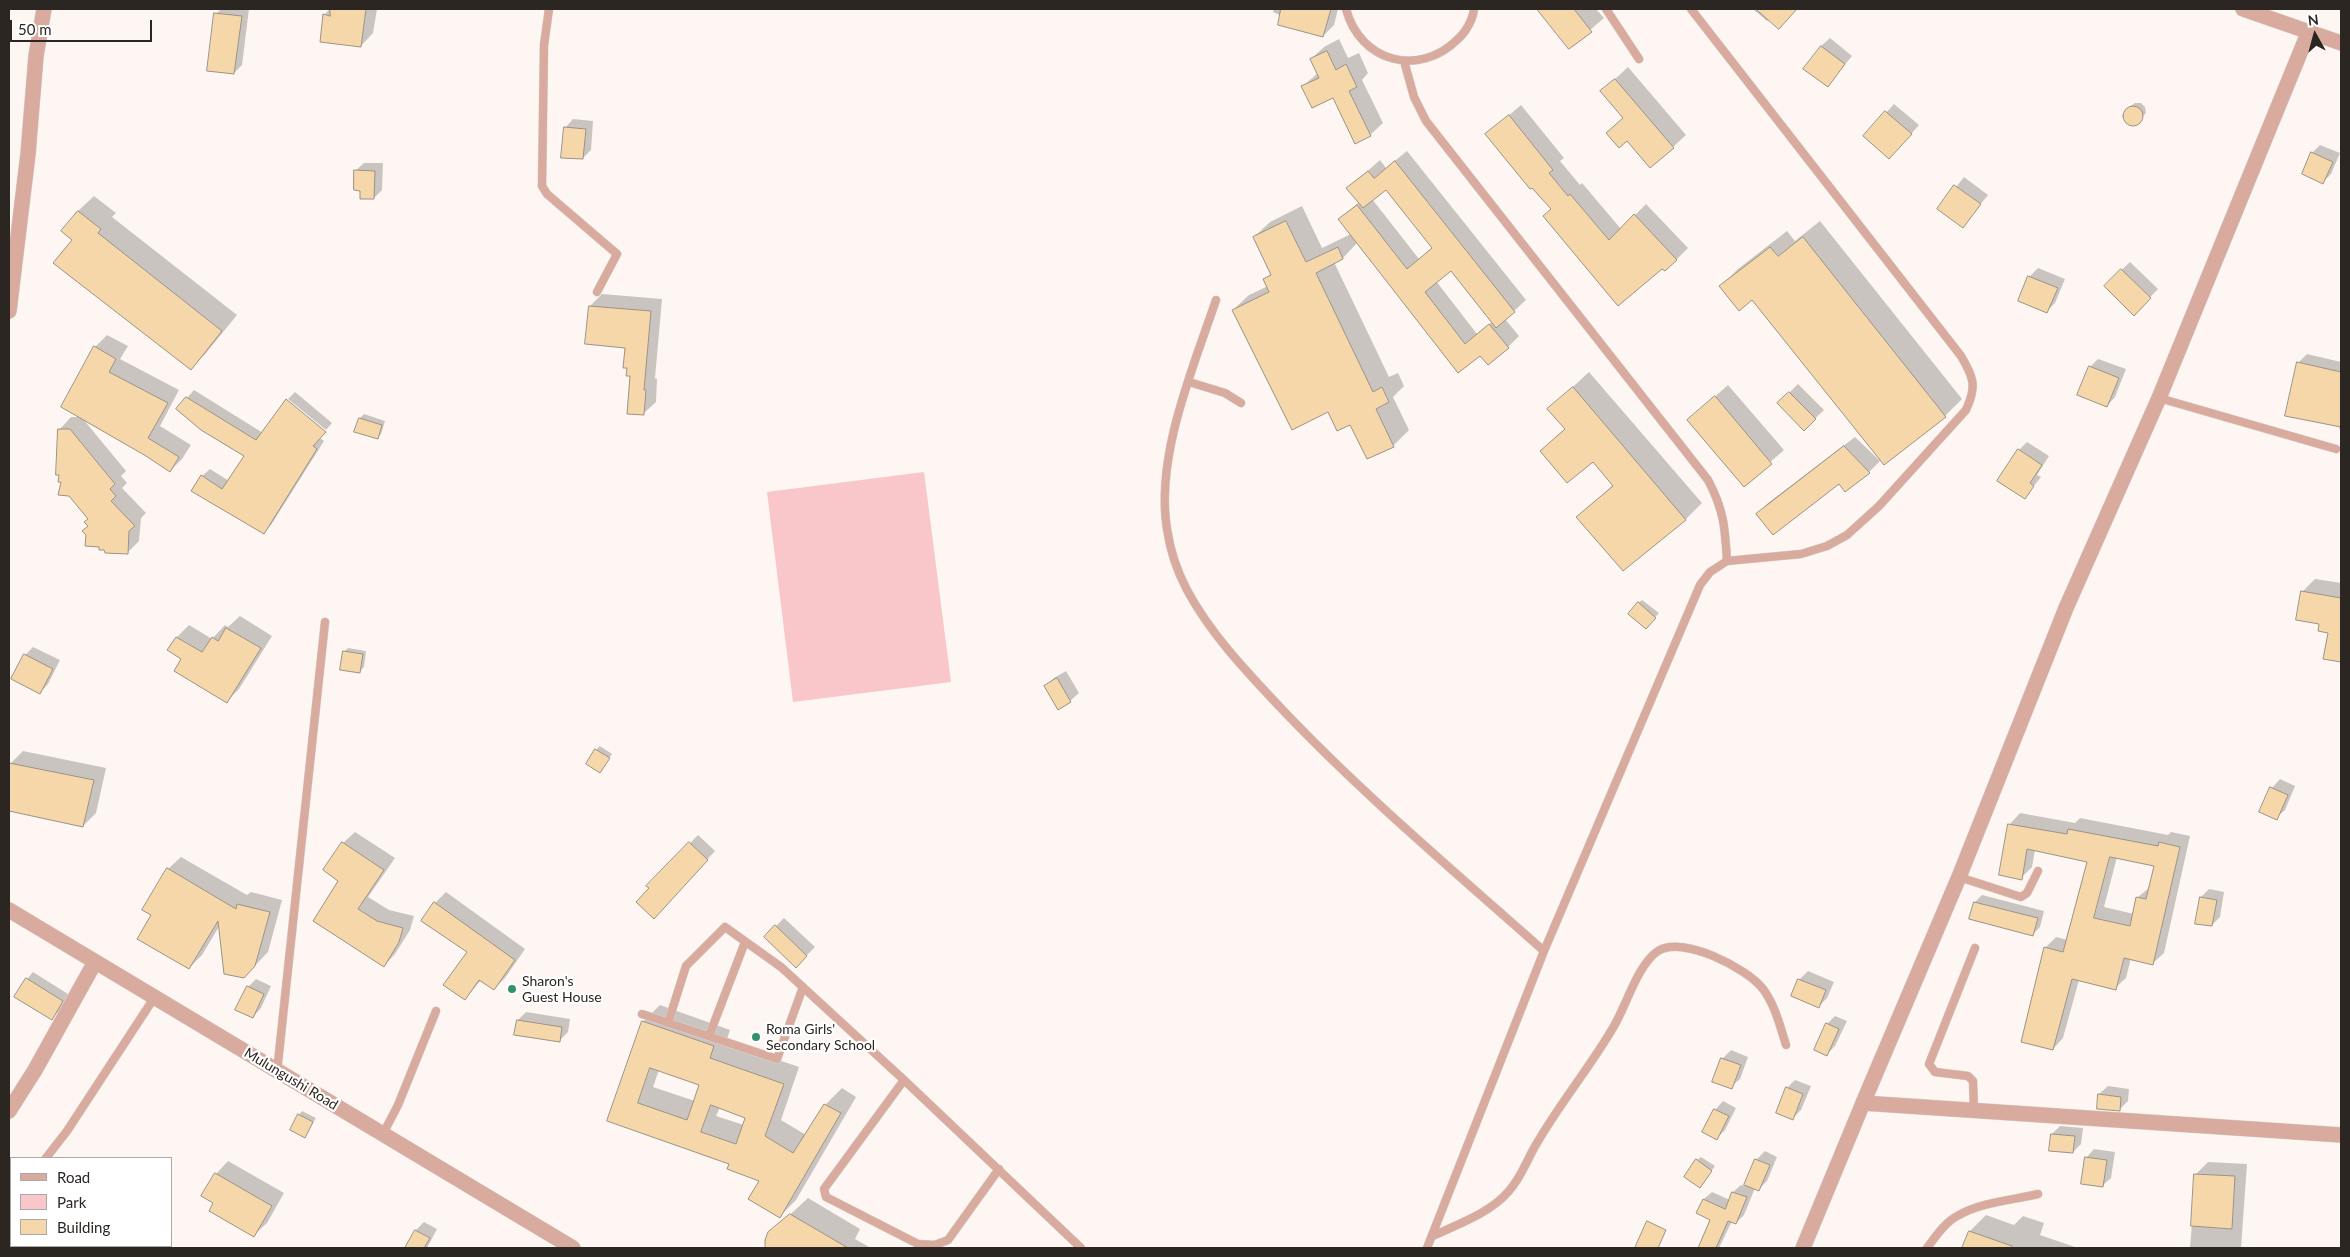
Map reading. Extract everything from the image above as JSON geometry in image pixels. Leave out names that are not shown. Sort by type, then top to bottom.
[{"type":"street","points":[[9,311],[28,154],[36,56],[44,9]]},
{"type":"street","points":[[2243,9],[2341,43]]},
{"type":"street","points":[[1803,1248],[1959,877],[2066,608],[2159,398],[2309,31]]},
{"type":"street","name":"Mulungushi Road","points":[[9,910],[573,1248]]},
{"type":"street","points":[[9,1111],[35,1070],[95,962]]},
{"type":"street","points":[[1864,1103],[2341,1135]]},
{"type":"lane","points":[[549,9],[544,45],[542,186],[547,194],[617,254],[597,292]]},
{"type":"lane","points":[[1346,9],[1353,29],[1366,45],[1384,56],[1404,61],[1427,59],[1448,50],[1464,34],[1474,9]]},
{"type":"lane","points":[[1606,9],[1639,59]]},
{"type":"lane","points":[[1427,1248],[1544,951],[1700,585],[1710,572],[1727,561],[1801,554],[1827,546],[1847,535],[1897,487],[1966,410],[1971,398],[1974,382],[1961,356],[1691,9]]},
{"type":"lane","points":[[1404,61],[1414,96],[1426,121],[1708,480],[1720,502],[1725,524],[1727,561]]},
{"type":"lane","points":[[1216,300],[1188,382],[1169,455],[1166,527],[1173,558],[1187,590],[1228,649],[1318,748],[1544,951]]},
{"type":"lane","points":[[1188,382],[1225,394],[1240,403]]},
{"type":"lane","points":[[2159,398],[2336,449]]},
{"type":"lane","points":[[277,1072],[325,622]]},
{"type":"lane","points":[[1959,877],[2021,896],[2027,893],[2038,872]]},
{"type":"lane","points":[[668,1022],[686,966],[725,927],[781,967],[904,1080],[1081,1248]]},
{"type":"lane","points":[[709,1036],[745,942]]},
{"type":"lane","points":[[1433,1236],[1495,1204],[1508,1193],[1518,1179],[1536,1144],[1614,1026],[1646,964],[1657,951],[1673,946],[1684,947],[1721,960],[1749,976],[1762,987],[1770,1000],[1786,1044]]},
{"type":"lane","points":[[1974,1111],[1973,1081],[1968,1076],[1934,1072],[1929,1064],[1976,948]]},
{"type":"lane","points":[[642,1014],[777,1059],[803,987]]},
{"type":"lane","points":[[47,1157],[67,1131],[154,998]]},
{"type":"lane","points":[[384,1134],[398,1105],[436,1012]]},
{"type":"lane","points":[[904,1080],[824,1189],[826,1197],[918,1244],[935,1245],[948,1240],[999,1169]]},
{"type":"lane","points":[[1927,1248],[1937,1234],[1958,1215],[1986,1205],[2038,1194]]},
{"type":"green space","points":[[924,472],[951,682],[793,702],[767,492]]},
{"type":"building","points":[[330,9],[366,9],[361,47],[320,42],[323,14],[330,16]]},
{"type":"building","points":[[1281,9],[1331,9],[1323,37],[1278,25]]},
{"type":"building","points":[[1537,9],[1574,9],[1592,32],[1569,49]]},
{"type":"building","points":[[1756,9],[1797,9],[1779,29]]},
{"type":"building","points":[[214,13],[242,16],[234,74],[207,71]]},
{"type":"building","points":[[1821,46],[1845,64],[1828,87],[1803,69]]},
{"type":"building","points":[[1327,51],[1336,70],[1346,64],[1357,87],[1349,91],[1371,136],[1355,144],[1333,98],[1312,108],[1301,86],[1319,78],[1310,59]]},
{"type":"building","points":[[1615,79],[1674,148],[1650,168],[1627,141],[1619,148],[1606,133],[1623,118],[1600,91]]},
{"type":"building","points":[[2129,106],[2137,106],[2143,112],[2143,120],[2137,126],[2129,126],[2123,120],[2123,112]]},
{"type":"building","points":[[1885,111],[1912,134],[1889,159],[1863,136]]},
{"type":"building","points":[[1509,115],[1553,170],[1549,173],[1568,196],[1570,194],[1609,240],[1634,214],[1677,260],[1665,271],[1662,269],[1618,306],[1543,216],[1551,209],[1532,188],[1530,189],[1485,134]]},
{"type":"building","points":[[564,127],[586,129],[583,159],[561,158]]},
{"type":"building","points":[[2311,152],[2333,162],[2323,184],[2302,174]]},
{"type":"building","points":[[1395,161],[1515,312],[1496,328],[1451,271],[1425,292],[1465,344],[1489,324],[1509,348],[1488,365],[1480,356],[1458,373],[1338,219],[1357,205],[1407,269],[1432,248],[1386,190],[1363,208],[1346,188],[1368,171],[1374,178]]},
{"type":"building","points":[[354,170],[375,171],[374,199],[360,199],[360,191],[354,190]]},
{"type":"building","points":[[1954,185],[1981,204],[1963,228],[1937,209]]},
{"type":"building","points":[[78,211],[101,229],[98,233],[222,331],[191,370],[53,263],[72,240],[61,231]]},
{"type":"building","points":[[1286,221],[1306,262],[1338,247],[1343,259],[1316,273],[1373,392],[1382,387],[1389,402],[1376,409],[1394,447],[1367,459],[1350,425],[1337,431],[1328,412],[1292,430],[1232,310],[1269,292],[1263,279],[1271,275],[1253,237]]},
{"type":"building","points":[[1803,237],[1946,417],[1884,465],[1752,300],[1739,311],[1719,286],[1770,247],[1778,256]]},
{"type":"building","points":[[2121,269],[2151,298],[2134,316],[2104,286]]},
{"type":"building","points":[[2028,276],[2058,288],[2047,313],[2018,301]]},
{"type":"building","points":[[589,306],[651,311],[644,390],[646,390],[644,415],[627,414],[630,376],[626,376],[627,368],[623,368],[625,348],[585,344]]},
{"type":"building","points":[[94,346],[116,359],[109,372],[168,403],[148,438],[179,457],[170,472],[61,407]]},
{"type":"building","points":[[2297,362],[2341,372],[2341,427],[2285,416]]},
{"type":"building","points":[[2089,366],[2119,378],[2107,407],[2077,395]]},
{"type":"building","points":[[1573,387],[1686,520],[1623,571],[1576,517],[1613,486],[1593,462],[1567,483],[1540,451],[1565,429],[1547,409]]},
{"type":"building","points":[[1789,392],[1816,419],[1804,431],[1777,403]]},
{"type":"building","points":[[1715,396],[1772,464],[1744,487],[1687,420]]},
{"type":"building","points":[[186,397],[256,440],[286,399],[326,432],[313,446],[317,449],[264,534],[191,491],[201,475],[222,489],[244,456],[201,430],[176,409]]},
{"type":"building","points":[[359,418],[382,425],[378,439],[354,432]]},
{"type":"building","points":[[58,429],[70,429],[115,484],[110,489],[116,496],[111,501],[135,526],[129,531],[128,554],[105,553],[104,550],[99,550],[99,547],[85,546],[86,535],[82,531],[88,526],[84,522],[88,519],[69,496],[58,495],[61,482],[58,482],[59,475],[56,475]]},
{"type":"building","points":[[1844,446],[1870,473],[1845,492],[1839,484],[1773,535],[1756,514]]},
{"type":"building","points":[[2018,449],[2042,465],[2030,483],[2034,486],[2025,499],[1997,481]]},
{"type":"building","points":[[2301,591],[2341,598],[2341,662],[2323,659],[2328,633],[2318,631],[2319,624],[2296,620]]},
{"type":"building","points":[[1638,602],[1656,618],[1646,629],[1628,614]]},
{"type":"building","points":[[226,628],[261,648],[227,703],[174,671],[181,659],[167,650],[176,637],[202,652],[212,637],[218,641]]},
{"type":"building","points":[[343,651],[363,654],[360,673],[340,670]]},
{"type":"building","points":[[24,654],[53,669],[40,694],[11,679]]},
{"type":"building","points":[[1057,678],[1071,702],[1058,710],[1044,686]]},
{"type":"building","points":[[595,749],[610,758],[600,773],[586,764]]},
{"type":"building","points":[[9,763],[94,780],[83,827],[9,811]]},
{"type":"building","points":[[2270,787],[2288,795],[2277,820],[2259,812]]},
{"type":"building","points":[[2008,824],[2067,834],[2068,829],[2158,846],[2159,842],[2180,847],[2153,965],[2124,958],[2116,990],[2072,979],[2053,1050],[2021,1042],[2044,947],[2063,952],[2087,862],[2027,849],[2022,880],[1999,875]],"holes":[[[2110,857],[2154,866],[2146,899],[2136,897],[2130,926],[2094,918]]]},
{"type":"building","points":[[342,842],[384,870],[358,909],[377,921],[403,928],[399,942],[384,967],[313,921],[338,881],[323,870]]},
{"type":"building","points":[[689,842],[708,860],[654,919],[636,902],[649,888],[646,886]]},
{"type":"building","points":[[167,868],[236,909],[237,904],[270,912],[255,966],[244,978],[224,974],[218,921],[189,969],[137,939],[151,915],[142,910]]},
{"type":"building","points":[[2200,897],[2217,900],[2212,926],[2195,924]]},
{"type":"building","points":[[434,902],[515,960],[494,990],[479,980],[465,1000],[443,985],[467,952],[421,921]]},
{"type":"building","points":[[1974,902],[2038,918],[2033,936],[1969,919]]},
{"type":"building","points":[[775,925],[807,956],[796,968],[764,937]]},
{"type":"building","points":[[26,978],[63,1001],[52,1020],[14,997]]},
{"type":"building","points":[[1798,979],[1826,990],[1819,1008],[1791,996]]},
{"type":"building","points":[[247,986],[264,994],[253,1018],[235,1010]]},
{"type":"building","points":[[517,1020],[562,1027],[560,1042],[514,1035]]},
{"type":"building","points":[[642,1021],[714,1046],[710,1058],[784,1084],[765,1136],[793,1153],[824,1104],[841,1113],[780,1218],[748,1199],[759,1181],[727,1169],[729,1164],[607,1121]],"holes":[[[650,1068],[699,1085],[687,1120],[638,1103]],[[711,1105],[745,1118],[736,1144],[701,1132]]]},
{"type":"building","points":[[1826,1023],[1839,1029],[1827,1056],[1814,1050]]},
{"type":"building","points":[[1721,1058],[1741,1065],[1732,1089],[1712,1082]]},
{"type":"building","points":[[1786,1087],[1803,1094],[1793,1120],[1776,1113]]},
{"type":"building","points":[[2098,1094],[2121,1097],[2120,1111],[2097,1109]]},
{"type":"building","points":[[1714,1109],[1729,1116],[1717,1140],[1702,1132]]},
{"type":"building","points":[[298,1114],[313,1122],[305,1138],[290,1130]]},
{"type":"building","points":[[2051,1134],[2075,1136],[2073,1153],[2049,1151]]},
{"type":"building","points":[[2085,1157],[2107,1160],[2103,1187],[2081,1184]]},
{"type":"building","points":[[1696,1159],[1712,1171],[1700,1188],[1684,1177]]},
{"type":"building","points":[[1755,1159],[1770,1165],[1759,1191],[1744,1185]]},
{"type":"building","points":[[215,1173],[272,1206],[254,1237],[209,1211],[213,1203],[201,1196]]},
{"type":"building","points":[[2194,1174],[2235,1176],[2232,1229],[2191,1226]]},
{"type":"building","points":[[1732,1192],[1747,1197],[1736,1224],[1728,1221],[1716,1248],[1698,1248],[1710,1220],[1696,1213],[1703,1199],[1725,1209]]},
{"type":"building","points":[[790,1214],[848,1248],[765,1248],[768,1232]]},
{"type":"building","points":[[1647,1221],[1666,1230],[1658,1248],[1635,1248]]},
{"type":"building","points":[[415,1230],[430,1238],[424,1248],[405,1248]]},
{"type":"building","points":[[1969,1231],[2012,1246],[2011,1248],[1962,1248]]},
{"type":"place","name":"Sharon's Guest House","points":[[512,989]]},
{"type":"place","name":"Roma Girls' Secondary School","points":[[756,1037]]}]
